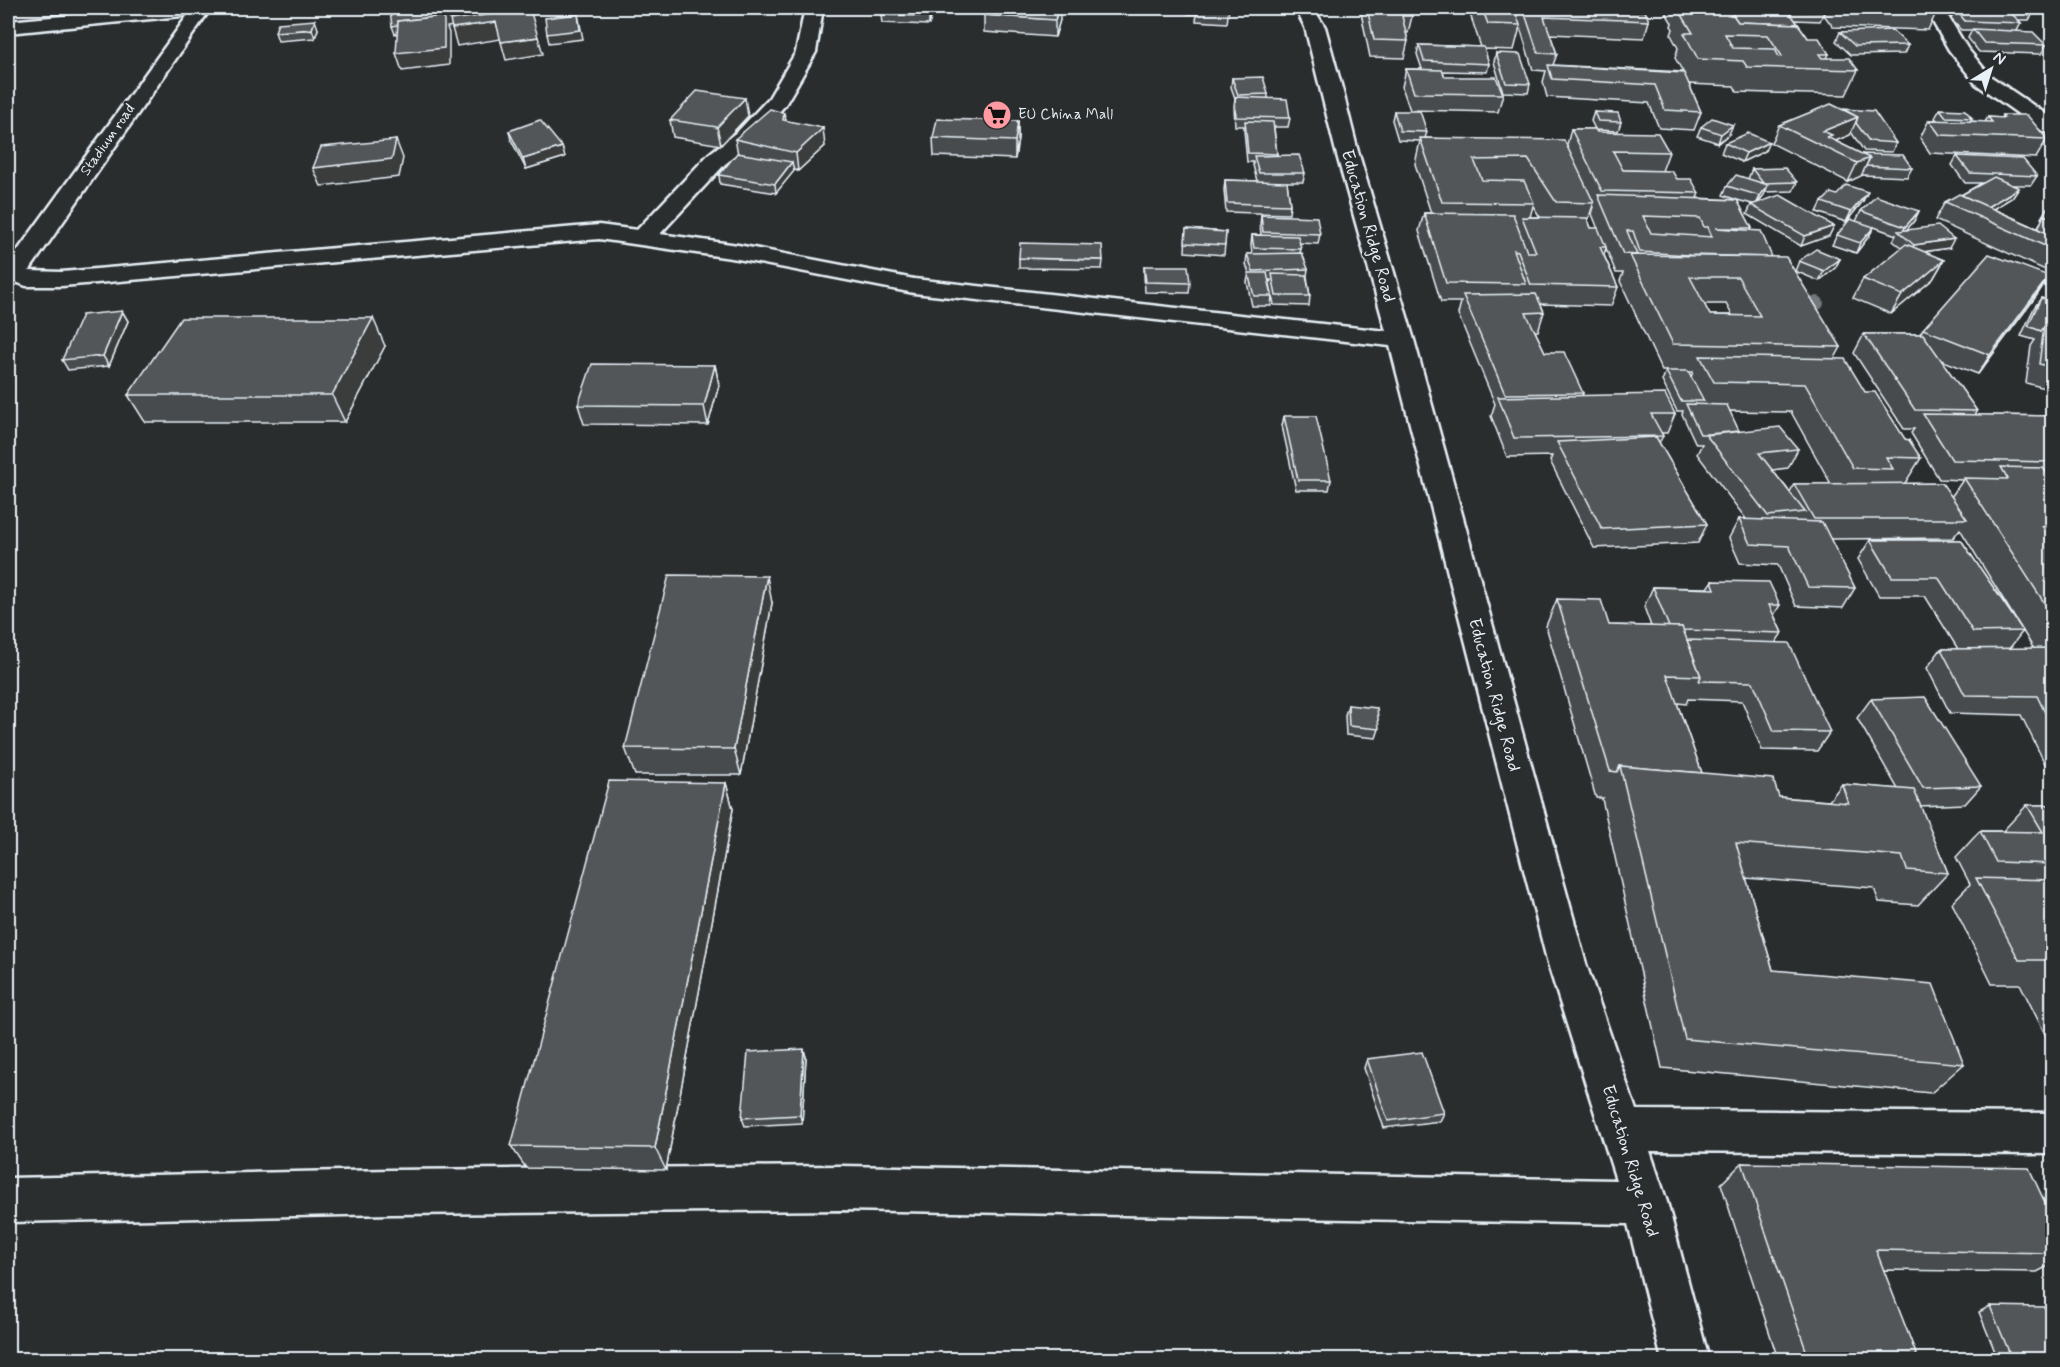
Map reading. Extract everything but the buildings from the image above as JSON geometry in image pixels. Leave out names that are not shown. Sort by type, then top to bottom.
[{"type":"street","points":[[8,27],[124,12],[202,8]]},
{"type":"street","name":"Stadium road","points":[[202,8],[20,264],[16,274],[26,279],[62,279],[599,232],[644,237]]},
{"type":"street","points":[[644,237],[717,159],[747,135],[778,101],[806,52],[814,8]]},
{"type":"street","points":[[1934,8],[1959,50],[1983,80],[2052,127]]},
{"type":"street","name":"Education Ridge Road","points":[[1313,14],[1346,148],[1401,340],[1568,964],[1645,1202],[1686,1359]]},
{"type":"street","points":[[644,237],[738,252],[914,286],[1401,340]]},
{"type":"street","points":[[1622,1130],[2052,1134]]},
{"type":"street","points":[[8,1200],[391,1192],[841,1188],[1645,1202]]},
{"type":"place","name":"EU China Mall","points":[[997,115]]}]
